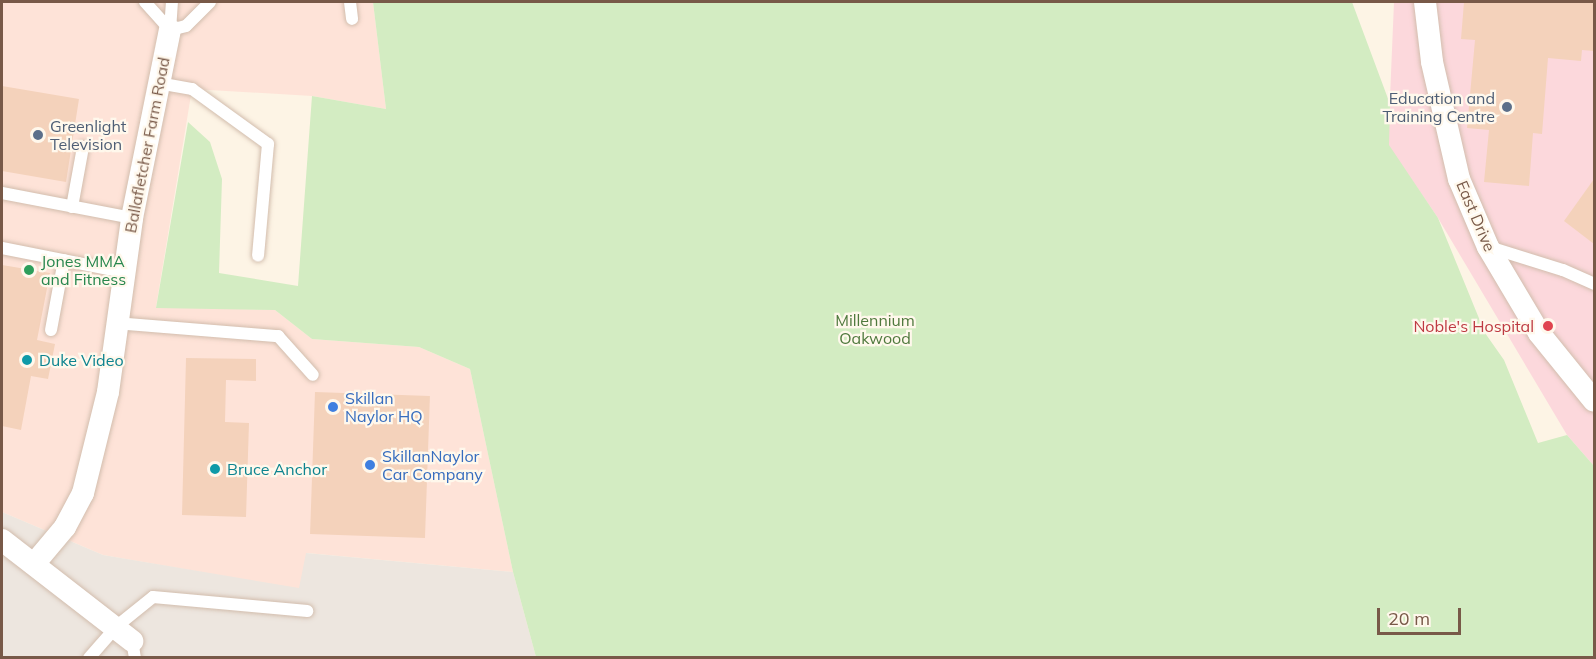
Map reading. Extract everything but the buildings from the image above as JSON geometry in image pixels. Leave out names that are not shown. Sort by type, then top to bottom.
[{"type":"street","name":"East Drive","points":[[1425,2],[1432,62],[1460,179],[1488,247],[1539,333],[1594,401]]},
{"type":"street","name":"Ballafletcher Farm Road","points":[[34,564],[65,527],[83,493],[108,392],[115,323],[132,218],[170,30]]},
{"type":"street","points":[[2,540],[128,641]]},
{"type":"lane","points":[[145,2],[170,30],[186,26],[210,2]]},
{"type":"lane","name":"Ballafletcher Farm Road","points":[[170,30],[172,2]]},
{"type":"lane","points":[[350,2],[352,19]]},
{"type":"lane","points":[[158,83],[192,88],[268,144],[258,256]]},
{"type":"lane","points":[[72,207],[83,147]]},
{"type":"lane","points":[[2,193],[132,218]]},
{"type":"lane","points":[[1488,247],[1563,270],[1594,284]]},
{"type":"lane","points":[[2,249],[123,273]]},
{"type":"lane","points":[[51,330],[64,260]]},
{"type":"lane","points":[[115,323],[278,336],[313,375]]},
{"type":"lane","points":[[88,657],[128,641],[153,597],[307,611]]},
{"type":"shaded area","points":[[2,2],[373,2],[386,109],[312,96],[192,89],[156,307],[275,310],[312,339],[419,347],[470,369],[513,572],[307,553],[300,589],[103,555],[2,512]]},
{"type":"shaded area","name":"Noble's Hospital","points":[[1394,2],[1594,2],[1594,466],[1567,435],[1438,218],[1388,145]]},
{"type":"shaded area","points":[[2,512],[103,555],[299,588],[306,553],[513,572],[536,657],[2,657]]},
{"type":"green space","name":"Millennium Oakwood","points":[[373,2],[1352,2],[1390,104],[1389,145],[1438,218],[1485,333],[1504,360],[1538,443],[1567,435],[1594,466],[1594,657],[536,657],[513,572],[470,369],[419,347],[312,339],[275,310],[156,308],[188,122],[210,142],[222,179],[219,273],[298,286],[312,96],[386,109]]},
{"type":"place","name":"Education and Training Centre","points":[[1507,107]]},
{"type":"place","name":"Greenlight Television","points":[[38,135]]},
{"type":"place","name":"Jones MMA and Fitness","points":[[29,270]]},
{"type":"place","name":"Noble's Hospital","points":[[1548,326]]},
{"type":"place","name":"Duke Video","points":[[27,360]]},
{"type":"place","name":"Skillan Naylor HQ","points":[[333,407]]},
{"type":"place","name":"SkillanNaylor Car Company","points":[[370,465]]},
{"type":"place","name":"Bruce Anchor","points":[[215,469]]}]
